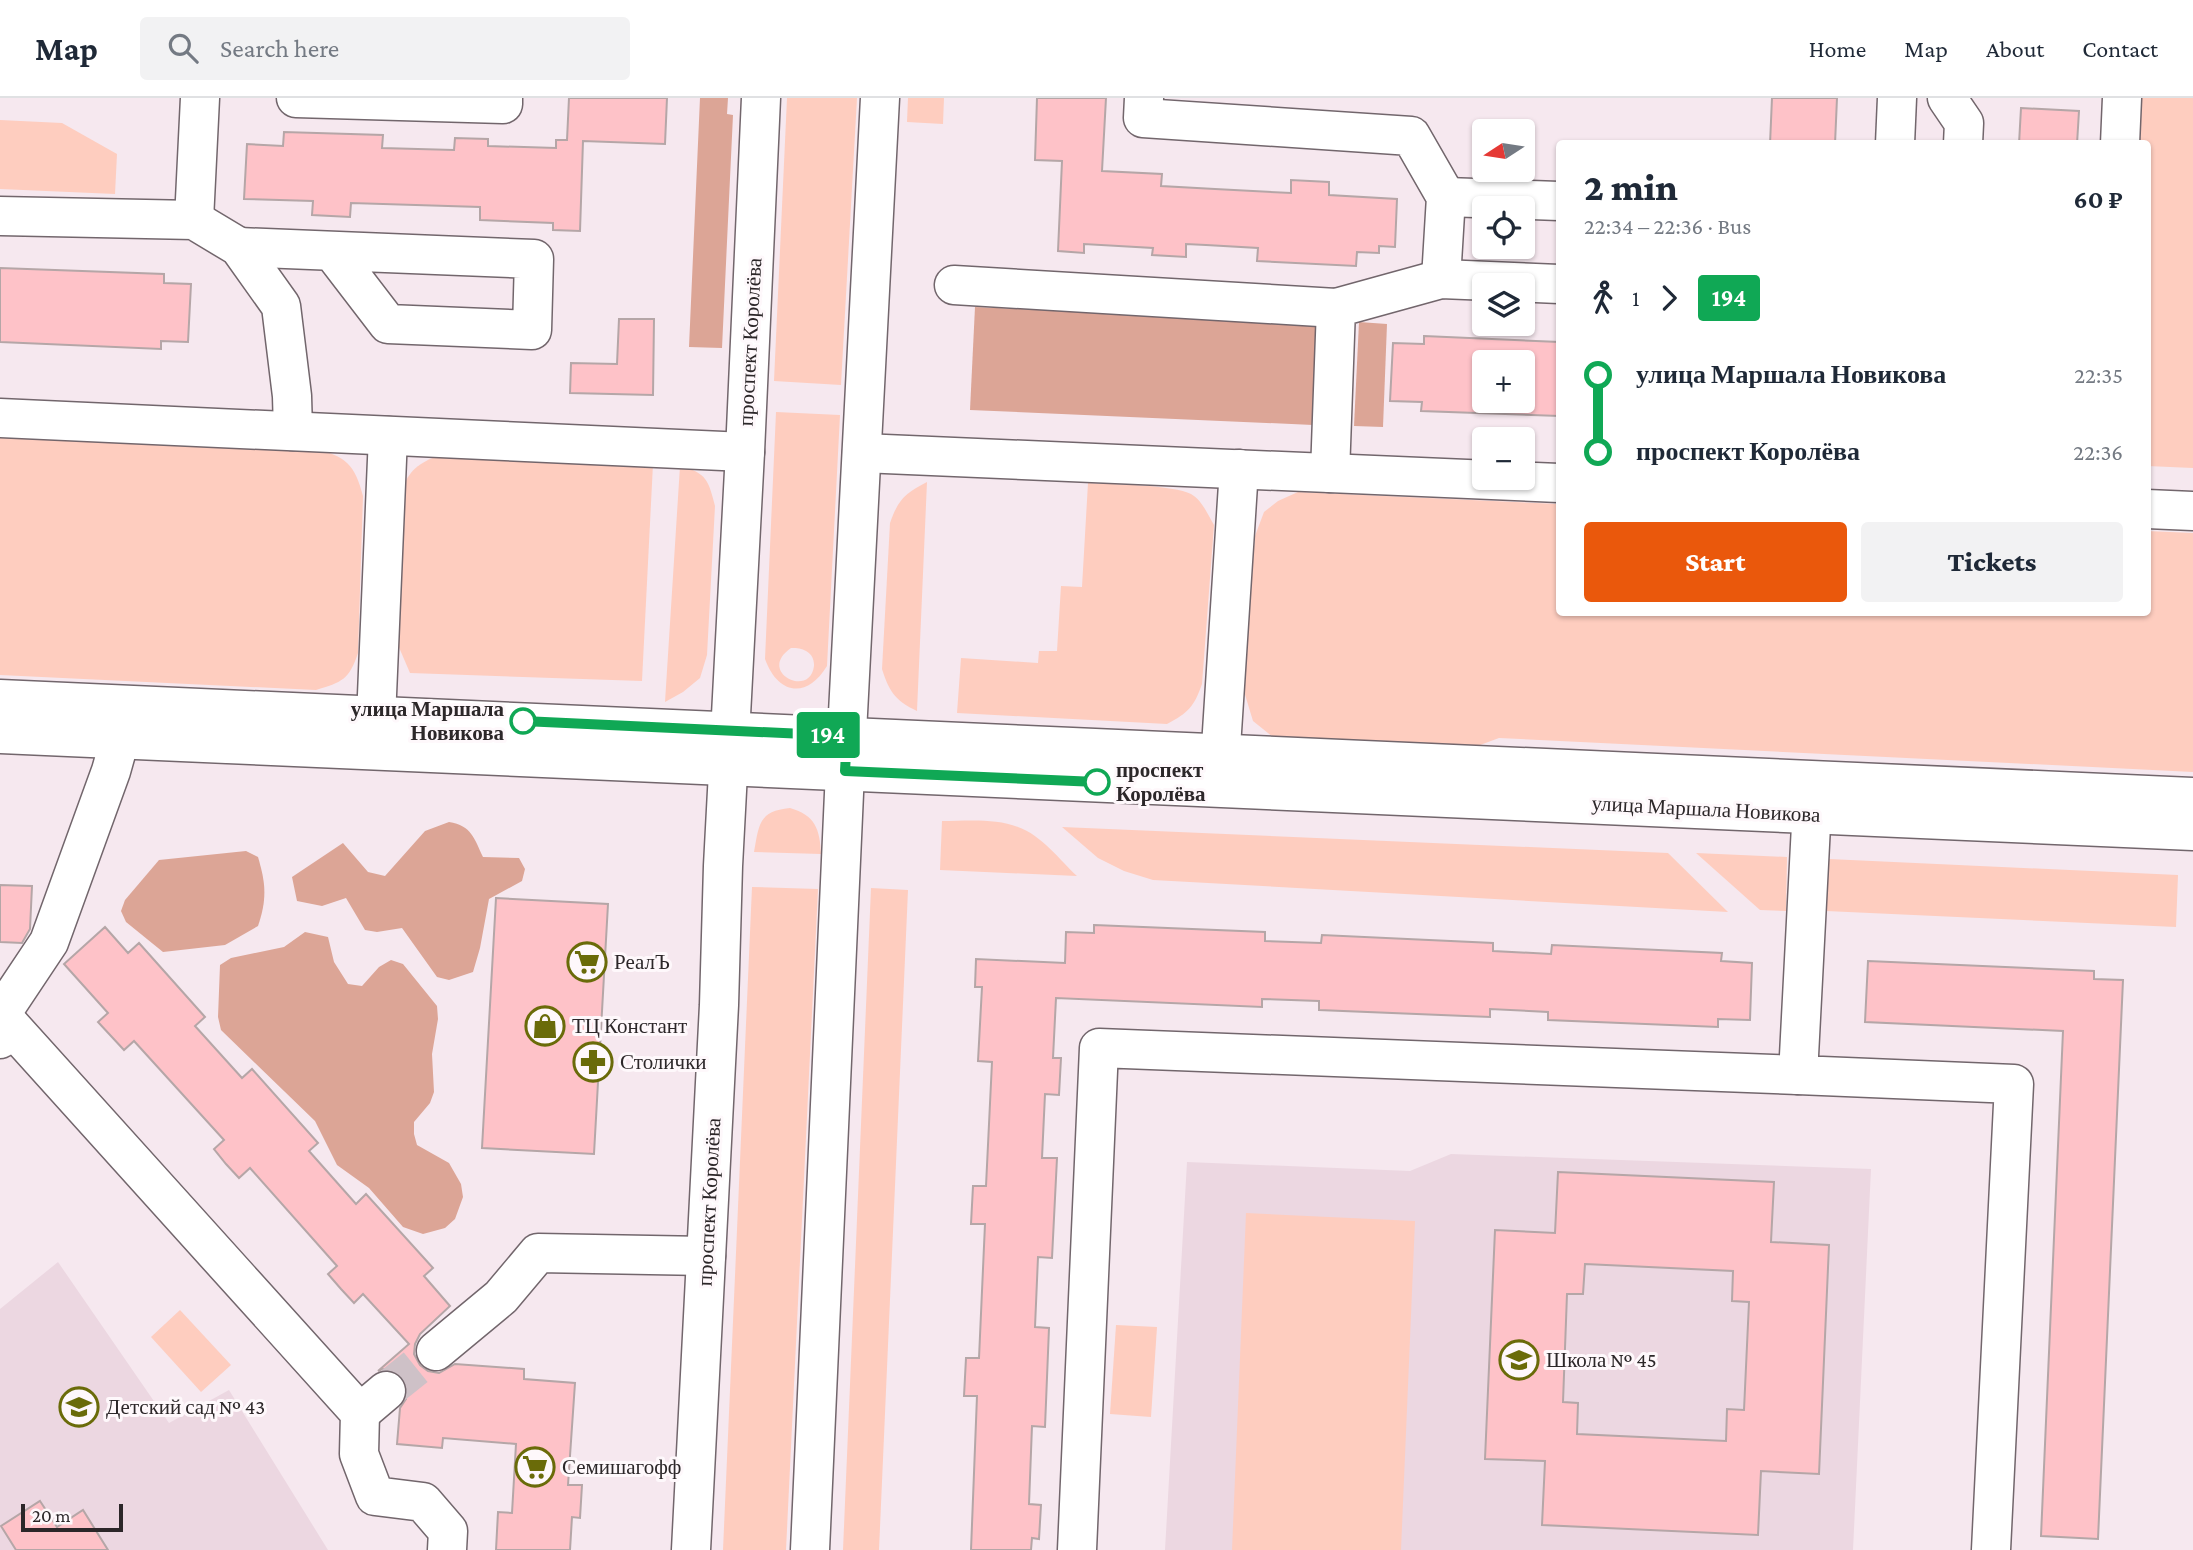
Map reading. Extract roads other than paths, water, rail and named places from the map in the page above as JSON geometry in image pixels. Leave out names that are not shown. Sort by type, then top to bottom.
[{"type":"street","points":[[194,220],[200,98]]},
{"type":"street","points":[[296,98],[503,104],[503,98]]},
{"type":"street","name":"проспект Королёва","points":[[691,1550],[761,98]]},
{"type":"street","points":[[810,1550],[846,753],[880,98]]},
{"type":"street","points":[[1144,98],[1143,118],[1411,136],[1446,197],[1441,279]]},
{"type":"street","points":[[1895,140],[1897,98]]},
{"type":"street","points":[[1947,98],[1964,123],[1963,140]]},
{"type":"street","points":[[2120,140],[2122,98]]},
{"type":"street","points":[[1446,197],[1556,201]]},
{"type":"street","points":[[0,216],[194,220],[239,247],[282,306],[292,396],[293,432]]},
{"type":"street","points":[[239,247],[534,259],[532,330],[388,324],[332,251]]},
{"type":"street","points":[[954,285],[1336,308],[1441,279],[1556,284]]},
{"type":"street","points":[[1329,473],[1336,308]]},
{"type":"street","points":[[0,418],[745,453]]},
{"type":"street","points":[[376,732],[388,436]]},
{"type":"street","points":[[862,453],[1556,483]]},
{"type":"street","points":[[1220,770],[1239,469]]},
{"type":"street","points":[[2151,509],[2193,511]]},
{"type":"street","name":"улица Маршала Новикова","points":[[0,699],[121,722]]},
{"type":"street","points":[[121,722],[49,942],[0,1023],[373,1402],[359,1454],[375,1496],[423,1503],[448,1531],[447,1550]]},
{"type":"street","name":"улица Маршала Новикова","points":[[0,734],[121,722],[376,732],[1813,797],[2193,831]]},
{"type":"street","points":[[1798,1075],[1813,797]]},
{"type":"street","name":"улица Маршала Новикова","points":[[1813,797],[2193,797]]},
{"type":"street","points":[[1077,1550],[1099,1048],[2014,1084],[1991,1550]]},
{"type":"street","points":[[436,1350],[501,1297],[538,1253],[706,1256]]},
{"type":"tunnel","points":[[386,1391],[436,1351]]},
{"type":"place","name":"улица Маршала Новикова","points":[[523,721]]},
{"type":"place","name":"проспект Королёва","points":[[1097,782]]},
{"type":"place","name":"РеалЪ","points":[[587,962]]},
{"type":"place","name":"ТЦ Констант","points":[[545,1026]]},
{"type":"place","name":"Столички","points":[[593,1062]]},
{"type":"place","name":"Школа № 45","points":[[1519,1360]]},
{"type":"place","name":"Детский сад № 43","points":[[79,1407]]},
{"type":"place","name":"Семишагофф","points":[[535,1467]]}]
